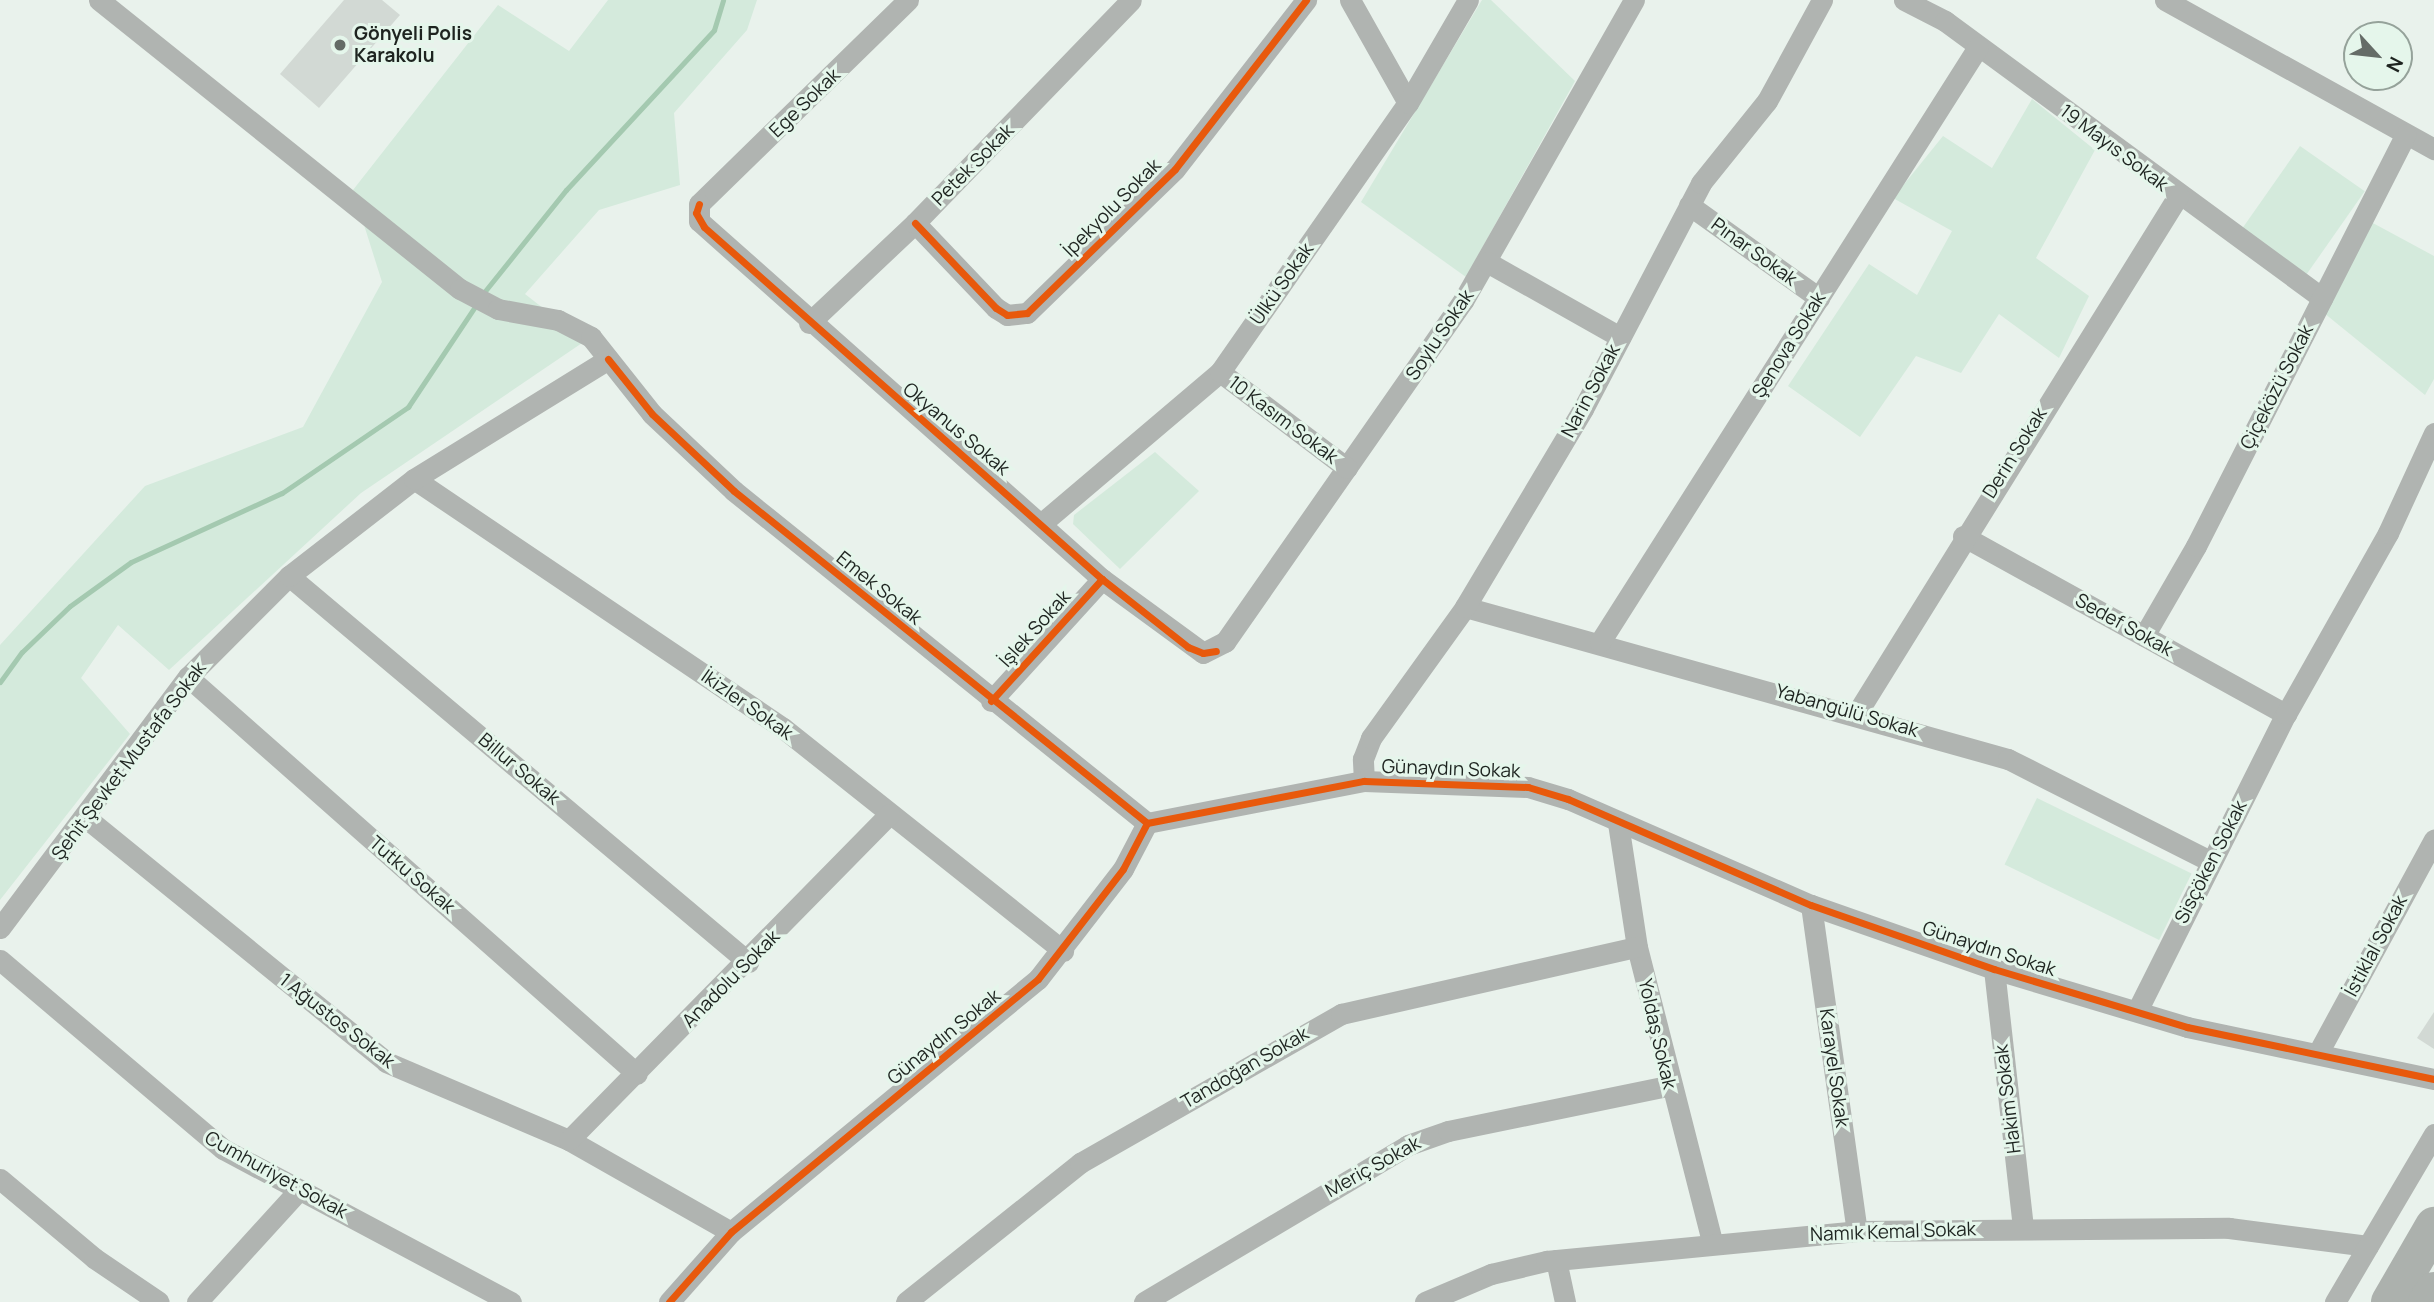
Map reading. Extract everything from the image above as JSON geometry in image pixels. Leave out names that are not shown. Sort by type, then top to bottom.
[{"type":"highway","points":[[2390,1302],[2434,1226]]},
{"type":"highway","points":[[2427,1302],[2434,1291]]},
{"type":"street","name":"Emek Sokak","points":[[99,0],[460,289],[498,309],[573,325],[591,337],[652,414],[734,491],[990,701],[1147,823]]},
{"type":"street","name":"Ege Sokak","points":[[699,204],[908,0]]},
{"type":"street","name":"Petek Sokak","points":[[809,323],[915,223],[1131,0]]},
{"type":"street","name":"İpekyolu Sokak","points":[[915,223],[1002,312],[1027,313],[1175,169],[1306,0]]},
{"type":"street","points":[[1350,0],[1408,103]]},
{"type":"street","name":"Ülkü Sokak","points":[[1042,523],[1220,372],[1408,103],[1468,0]]},
{"type":"street","name":"Soylu Sokak","points":[[1216,650],[1347,468],[1487,262],[1634,0]]},
{"type":"street","name":"Narin Sokak","points":[[1364,781],[1363,760],[1371,738],[1465,607],[1620,337],[1689,205],[1767,100],[1822,0]]},
{"type":"street","name":"19 Mayıs Sokak","points":[[1904,0],[1978,47],[2322,299]]},
{"type":"street","points":[[2165,0],[2434,149]]},
{"type":"street","name":"Şenova Sokak","points":[[1600,642],[1978,47]]},
{"type":"street","name":"Çiçeközü Sokak","points":[[2144,636],[2196,546],[2406,134]]},
{"type":"street","name":"Derin Sokak","points":[[1857,713],[1963,536],[2178,196]]},
{"type":"street","name":"Okyanus Sokak","points":[[699,204],[701,224],[809,323],[1042,523],[1102,579],[1188,647],[1203,653],[1216,650]]},
{"type":"street","name":"Pınar Sokak","points":[[1689,205],[1819,299]]},
{"type":"street","points":[[1487,262],[1620,337]]},
{"type":"street","name":"Şehit Şevket Mustafa Sokak","points":[[0,928],[188,677],[289,576],[414,480],[608,359]]},
{"type":"street","name":"10 Kasım Sokak","points":[[1220,372],[1347,468]]},
{"type":"street","name":"Sisçöken Sokak","points":[[2137,1011],[2286,714],[2388,533],[2434,433]]},
{"type":"street","name":"İkizler Sokak","points":[[414,480],[783,727],[1063,951]]},
{"type":"street","name":"Sedef Sokak","points":[[1963,536],[2286,714]]},
{"type":"street","name":"Billur Sokak","points":[[289,576],[748,962]]},
{"type":"street","name":"İşlek Sokak","points":[[990,701],[1102,579]]},
{"type":"street","name":"Yabangülü Sokak","points":[[1465,607],[1857,713],[2008,759],[2210,861]]},
{"type":"street","name":"Tutku Sokak","points":[[188,677],[636,1074]]},
{"type":"street","name":"Günaydın Sokak","points":[[669,1302],[730,1232],[1011,1003],[1063,951],[1123,869],[1147,823],[1364,781],[1528,787],[1811,905],[1994,969],[2187,1027],[2434,1079]]},
{"type":"street","name":"Anadolu Sokak","points":[[569,1140],[748,962],[889,814]]},
{"type":"street","name":"1 Ağustos Sokak","points":[[85,817],[386,1062],[569,1140],[730,1232]]},
{"type":"street","name":"Yoldaş Sokak","points":[[1618,823],[1637,947],[1668,1086],[1712,1242]]},
{"type":"street","name":"İstiklal Sokak","points":[[2318,1054],[2434,839]]},
{"type":"street","name":"Karayel Sokak","points":[[1811,905],[1857,1231]]},
{"type":"street","name":"Tandoğan Sokak","points":[[906,1302],[1080,1163],[1342,1014],[1637,947]]},
{"type":"street","name":"Cumhuriyet Sokak","points":[[0,960],[203,1135],[299,1190],[511,1302]]},
{"type":"street","name":"Hakim Sokak","points":[[1994,969],[2023,1228]]},
{"type":"street","name":"Meriç Sokak","points":[[1144,1302],[1415,1142],[1668,1086]]},
{"type":"street","points":[[2334,1302],[2368,1246],[2427,1163],[2434,1134]]},
{"type":"street","points":[[0,1179],[94,1258],[159,1302]]},
{"type":"street","points":[[197,1302],[299,1190]]},
{"type":"street","name":"Namık Kemal Sokak","points":[[1425,1302],[1491,1274],[1556,1260],[1712,1242],[1857,1231],[2229,1228],[2368,1246]]},
{"type":"street","points":[[1556,1260],[1565,1302]]},
{"type":"green space","points":[[608,0],[757,0],[747,30],[674,113],[680,185],[599,210],[525,294],[585,341],[361,493],[169,670],[118,625],[81,678],[130,734],[0,900],[0,645],[145,486],[303,427],[382,282],[353,190],[498,5],[569,51]]},
{"type":"green space","points":[[1482,0],[1491,0],[1575,81],[1466,277],[1361,202]]},
{"type":"green space","points":[[2032,99],[2095,150],[2036,258],[2089,296],[2059,358],[1999,314],[1961,373],[1916,356],[1860,437],[1788,386],[1869,264],[1917,295],[1952,231],[1893,198],[1943,136],[1992,168]]},
{"type":"green space","points":[[2300,146],[2365,191],[2304,277],[2240,232]]},
{"type":"green space","points":[[2371,222],[2434,256],[2434,379],[2425,395],[2324,313]]},
{"type":"green space","points":[[1155,452],[1199,491],[1120,569],[1073,524],[1074,515]]},
{"type":"green space","points":[[2037,798],[2192,873],[2159,940],[2005,865]]},
{"type":"building","name":"Gönyeli Polis Karakolu","points":[[344,0],[382,0],[400,15],[319,108],[280,74]]},
{"type":"building","points":[[2434,1012],[2434,1049],[2417,1038]]},
{"type":"waterway","points":[[481,296],[566,190],[714,30],[723,0]]},
{"type":"waterway","points":[[0,682],[22,652],[70,606],[131,562],[282,493],[408,407],[476,305]]},
{"type":"cycle path","points":[[915,223],[996,308],[1007,315],[1027,313],[1175,169],[1306,0]]},
{"type":"cycle path","points":[[699,204],[696,213],[704,227],[1102,579],[1188,647],[1203,653],[1216,651]]},
{"type":"cycle path","points":[[608,359],[652,414],[734,491],[1147,823]]},
{"type":"cycle path","points":[[991,701],[1102,579]]},
{"type":"cycle path","points":[[1147,823],[1364,781],[1528,787],[1568,799],[1811,905],[1994,969],[2187,1027],[2434,1079]]},
{"type":"cycle path","points":[[669,1302],[731,1232],[1038,979],[1123,869],[1147,823]]},
{"type":"place","name":"Gönyeli Polis Karakolu","points":[[340,45]]}]
